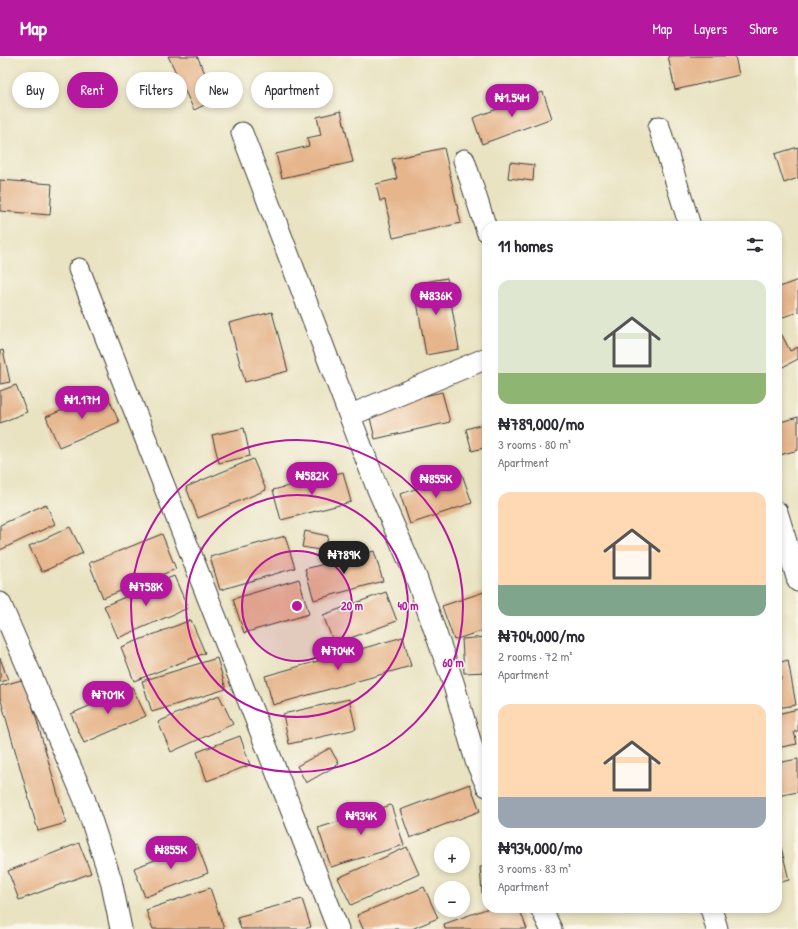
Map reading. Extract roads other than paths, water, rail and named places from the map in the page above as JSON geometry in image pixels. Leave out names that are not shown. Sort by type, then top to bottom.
[{"type":"street","points":[[659,127],[688,221]]},
{"type":"street","points":[[242,133],[351,415],[376,485],[416,577],[453,682],[476,761],[482,775]]},
{"type":"street","points":[[464,160],[484,221]]},
{"type":"street","points":[[79,269],[338,929]]},
{"type":"street","points":[[351,415],[482,360]]},
{"type":"street","points":[[782,528],[798,581]]},
{"type":"street","points":[[0,603],[84,798],[111,880],[121,929]]},
{"type":"street","points":[[543,913],[551,929]]},
{"type":"street","points":[[712,913],[717,929]]}]
